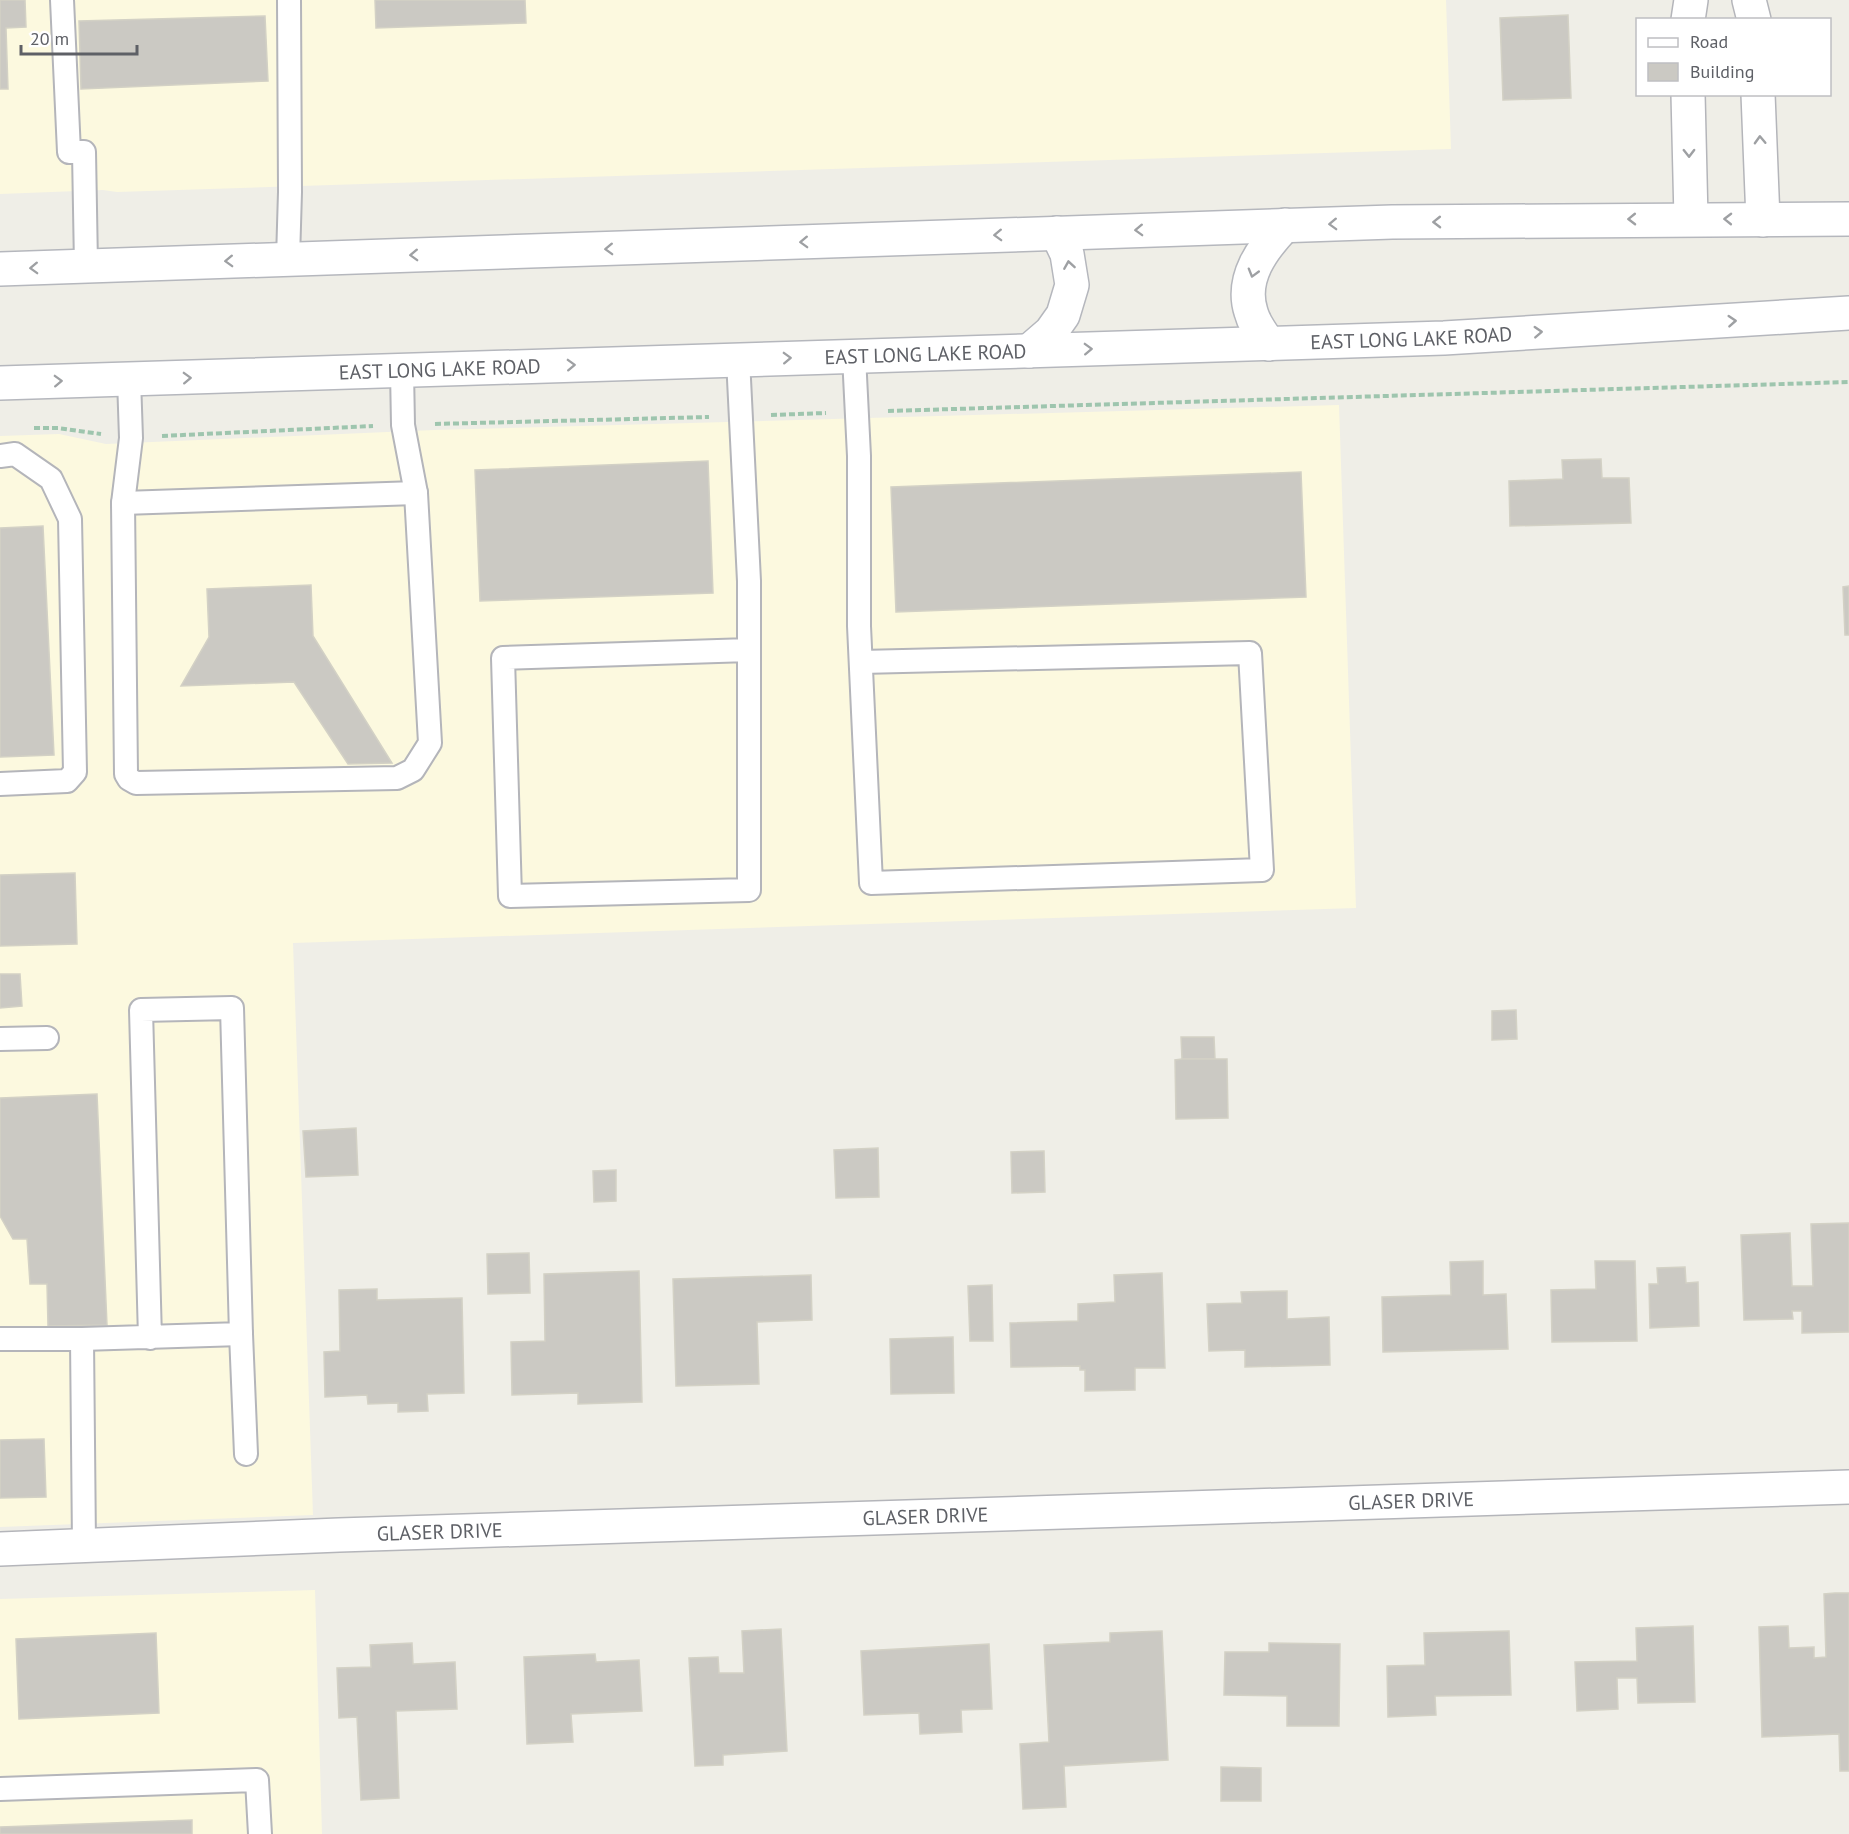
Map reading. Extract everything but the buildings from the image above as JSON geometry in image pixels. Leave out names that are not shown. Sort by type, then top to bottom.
[{"type":"main road","points":[[1688,18],[1691,0]]},
{"type":"main road","points":[[1749,0],[1754,18]]},
{"type":"main road","points":[[1688,96],[1691,219]]},
{"type":"main road","points":[[1758,96],[1763,219]]},
{"type":"main road","points":[[0,269],[1392,222],[1849,219]]},
{"type":"main road","points":[[1269,344],[1257,327],[1250,310],[1248,293],[1258,256],[1285,225]]},
{"type":"main road","points":[[1029,351],[1051,332],[1063,315],[1072,285],[1067,254],[1057,233]]},
{"type":"main road","name":"EAST LONG LAKE ROAD","points":[[0,383],[1269,344],[1468,336],[1849,313]]},
{"type":"main road","name":"GLASER DRIVE","points":[[0,1549],[339,1535],[1849,1487]]},
{"type":"lane","points":[[62,0],[69,152],[84,152],[86,265]]},
{"type":"lane","points":[[288,259],[289,0]]},
{"type":"lane","points":[[854,356],[858,412],[859,626],[871,883],[1262,870],[1250,653],[861,662]]},
{"type":"lane","points":[[738,359],[748,581],[749,890],[510,896],[503,658],[748,650]]},
{"type":"lane","points":[[129,380],[131,438],[123,503],[126,774],[129,779],[136,783],[397,778],[413,770],[430,743],[416,493],[404,425],[402,371]]},
{"type":"lane","points":[[0,456],[15,454],[51,479],[70,519],[75,772],[66,781],[0,784]]},
{"type":"lane","points":[[123,503],[416,493]]},
{"type":"lane","points":[[150,1338],[141,1010],[232,1008],[246,1454]]},
{"type":"lane","points":[[0,1039],[47,1038]]},
{"type":"lane","points":[[0,1339],[150,1338],[241,1334]]},
{"type":"lane","points":[[82,1339],[84,1545]]},
{"type":"lane","points":[[0,1789],[257,1780],[260,1834]]},
{"type":"path","points":[[23,428],[58,428],[131,438],[404,425],[1849,382]]},
{"type":"shaded area","points":[[0,0],[1446,0],[1451,149],[0,194]]},
{"type":"shaded area","points":[[1339,405],[1356,908],[293,943],[313,1515],[0,1527],[0,436],[59,434],[106,444],[434,430]]},
{"type":"shaded area","points":[[315,1590],[322,1834],[0,1834],[0,1599]]}]
